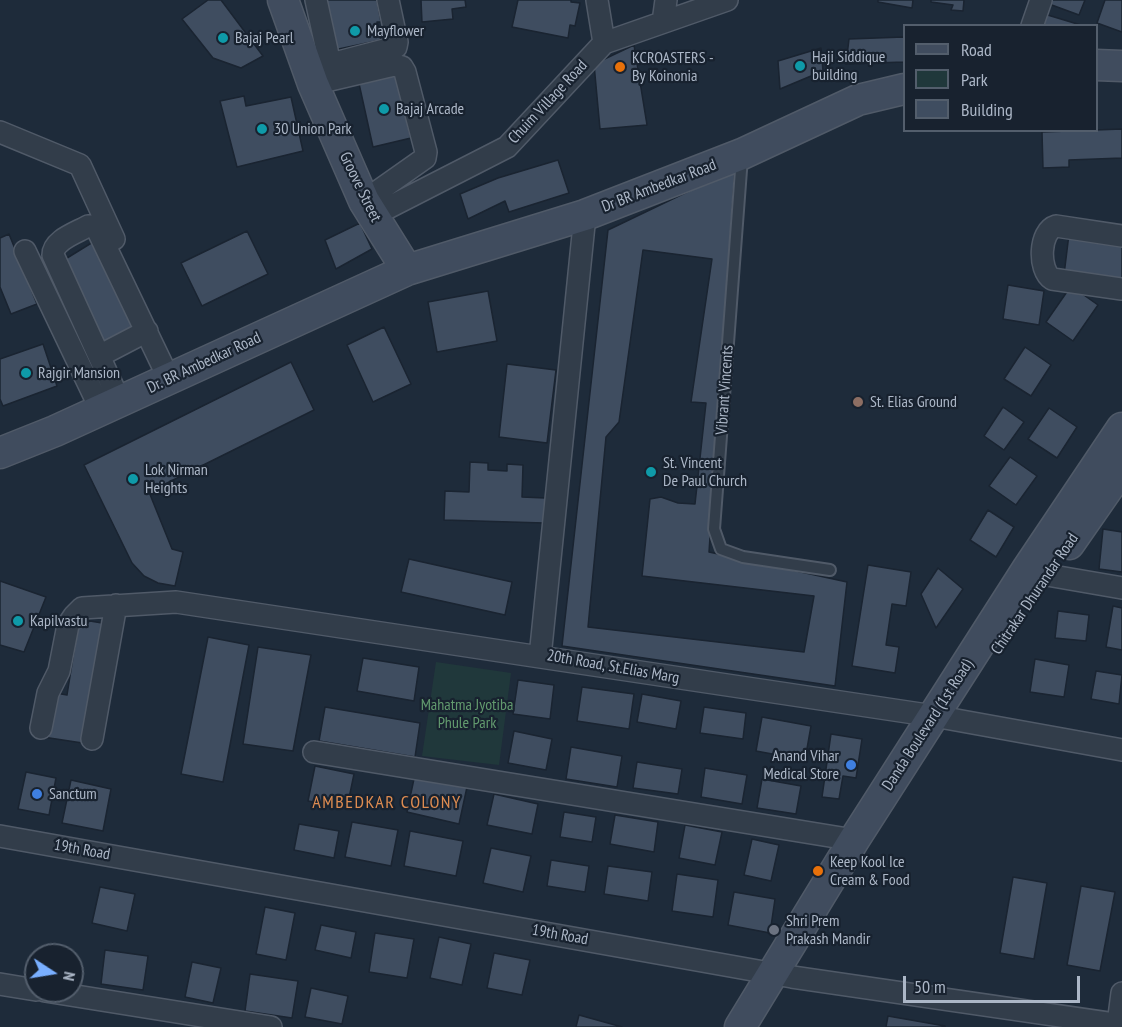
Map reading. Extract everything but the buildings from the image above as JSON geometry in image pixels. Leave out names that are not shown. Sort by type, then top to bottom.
[{"type":"street","name":"Groove Street","points":[[283,0],[317,73],[368,208],[407,270]]},
{"type":"street","points":[[316,0],[317,73]]},
{"type":"street","points":[[317,73],[396,47],[397,42],[388,0]]},
{"type":"street","points":[[597,0],[604,43]]},
{"type":"street","points":[[663,22],[666,0]]},
{"type":"street","name":"Chuim Village Road","points":[[368,208],[507,147],[604,43],[727,0]]},
{"type":"street","points":[[1033,24],[1041,0]]},
{"type":"street","points":[[317,73],[394,65],[402,67],[405,72],[426,152],[425,158],[368,208]]},
{"type":"street","points":[[1098,65],[1122,66]]},
{"type":"street","name":"Dr BR Ambedkar Road","points":[[407,270],[585,215],[742,154],[858,100],[903,89]]},
{"type":"street","points":[[0,132],[80,165],[174,377]]},
{"type":"street","name":"20th Road, St.Elias Marg","points":[[585,215],[540,657],[943,717],[1122,750]]},
{"type":"street","points":[[111,406],[99,356],[52,250],[56,244],[88,226],[93,226],[98,231],[147,331],[174,377]]},
{"type":"street","points":[[1122,236],[1056,226],[1047,232],[1042,265],[1047,276],[1052,279],[1122,289]]},
{"type":"street","points":[[25,251],[111,406]]},
{"type":"street","name":"Dr. BR Ambedkar Road","points":[[0,453],[111,406],[407,270]]},
{"type":"street","points":[[99,356],[147,331]]},
{"type":"street","points":[[1121,432],[1038,571],[1122,588]]},
{"type":"street","name":"Chitrakar Dhurandar Road","points":[[760,1027],[783,975],[870,848],[943,717],[1038,571],[1122,468]]},
{"type":"street","points":[[41,728],[48,693],[57,679],[68,626],[74,615],[82,609],[176,602],[540,657]]},
{"type":"street","points":[[92,739],[116,605]]},
{"type":"street","name":"Danda Boulevard (1st Road)","points":[[740,1027],[783,975],[854,840],[943,717]]},
{"type":"street","points":[[314,752],[854,840]]},
{"type":"street","name":"19th Road","points":[[0,836],[783,975],[1120,1025]]},
{"type":"street","points":[[0,984],[24,988]]},
{"type":"street","points":[[1120,1025],[1122,993]]},
{"type":"street","points":[[84,997],[271,1027]]},
{"type":"lane","name":"Vibrant Vincents","points":[[742,154],[714,529],[721,549],[743,557],[830,570]]},
{"type":"green space","name":"Mahatma Jyotiba Phule Park","points":[[436,662],[511,673],[499,765],[422,756]]},
{"type":"place","name":"Mayflower","points":[[355,31]]},
{"type":"place","name":"Bajaj Pearl","points":[[223,38]]},
{"type":"place","name":"Haji Siddique building","points":[[800,66]]},
{"type":"place","name":"KCROASTERS - By Koinonia","points":[[620,67]]},
{"type":"place","name":"Bajaj Arcade","points":[[384,109]]},
{"type":"place","name":"30 Union Park","points":[[262,129]]},
{"type":"place","name":"Rajgir Mansion","points":[[26,373]]},
{"type":"place","name":"St. Elias Ground","points":[[858,402]]},
{"type":"place","name":"St. Vincent De Paul Church","points":[[651,472]]},
{"type":"place","name":"Lok Nirman Heights","points":[[133,479]]},
{"type":"place","name":"Kapilvastu","points":[[18,621]]},
{"type":"place","name":"Anand Vihar Medical Store","points":[[851,765]]},
{"type":"place","name":"Sanctum","points":[[37,794]]},
{"type":"place","name":"Keep Kool Ice Cream & Food","points":[[818,871]]},
{"type":"place","name":"Shri Prem Prakash Mandir","points":[[774,930]]},
{"type":"district","name":"AMBEDKAR COLONY","points":[[387,803]]}]
